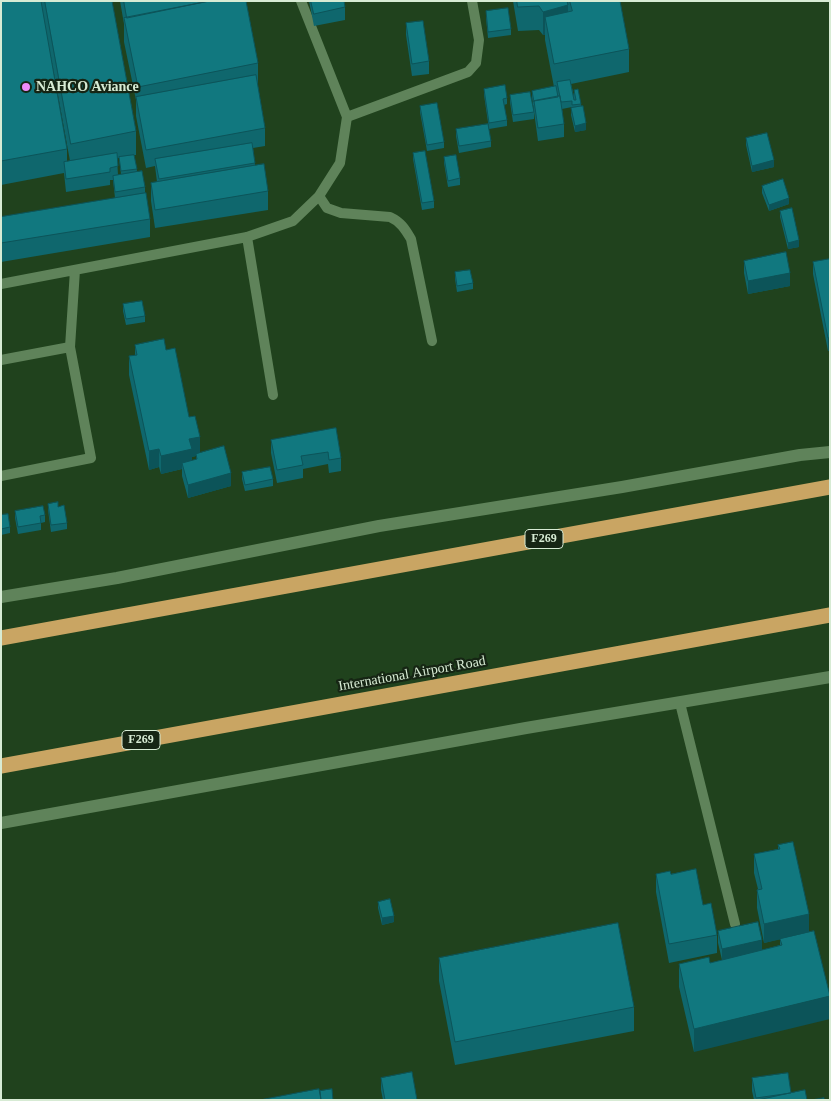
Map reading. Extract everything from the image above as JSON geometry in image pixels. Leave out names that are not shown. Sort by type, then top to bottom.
[{"type":"highway","name":"F269","points":[[1,638],[830,487]]},
{"type":"highway","name":"International Airport Road","points":[[1,766],[830,615]]},
{"type":"main road","points":[[1,597],[117,578],[379,526],[622,487],[800,455],[830,452]]},
{"type":"main road","points":[[1,823],[516,730],[830,677]]},
{"type":"lane","points":[[1,284],[247,237],[293,221],[319,196],[340,163],[346,117],[301,1]]},
{"type":"lane","points":[[346,117],[468,72],[476,63],[479,40],[472,1]]},
{"type":"lane","points":[[319,196],[327,208],[341,213],[390,217],[397,220],[404,227],[410,239],[432,341]]},
{"type":"lane","points":[[247,237],[273,394]]},
{"type":"lane","points":[[1,476],[91,458],[70,347],[75,270]]},
{"type":"lane","points":[[1,360],[70,347]]},
{"type":"lane","points":[[680,703],[735,924]]},
{"type":"building","name":"NAHCO Aviance","points":[[1,1],[41,1],[67,149],[1,161]]},
{"type":"building","points":[[45,1],[112,1],[136,131],[71,144]]},
{"type":"building","points":[[124,1],[209,1],[127,18]]},
{"type":"building","points":[[210,1],[246,1],[258,63],[138,87],[124,18]]},
{"type":"building","points":[[311,1],[344,1],[345,7],[314,14]]},
{"type":"building","points":[[517,1],[567,1],[568,5],[543,12],[539,6],[518,7]]},
{"type":"building","points":[[570,1],[620,1],[629,49],[554,64],[545,17],[572,11]]},
{"type":"building","points":[[508,8],[511,29],[488,32],[486,11]]},
{"type":"building","points":[[423,21],[429,61],[412,64],[406,23]]},
{"type":"building","points":[[256,75],[265,128],[146,150],[136,97]]},
{"type":"building","points":[[570,80],[574,100],[576,100],[574,90],[578,89],[581,104],[572,105],[572,101],[561,102],[557,82]]},
{"type":"building","points":[[505,85],[507,98],[503,99],[507,120],[489,123],[484,89]]},
{"type":"building","points":[[556,86],[558,97],[534,102],[532,91]]},
{"type":"building","points":[[530,92],[534,112],[513,115],[510,95]]},
{"type":"building","points":[[560,96],[564,124],[538,128],[534,101]]},
{"type":"building","points":[[437,103],[444,142],[427,145],[420,106]]},
{"type":"building","points":[[583,106],[586,123],[575,126],[571,108]]},
{"type":"building","points":[[488,124],[491,141],[459,146],[456,129]]},
{"type":"building","points":[[767,133],[774,160],[752,166],[746,138]]},
{"type":"building","points":[[252,143],[255,163],[159,179],[155,159]]},
{"type":"building","points":[[425,151],[434,201],[422,203],[413,153]]},
{"type":"building","points":[[117,153],[118,166],[110,168],[110,172],[66,179],[64,162]]},
{"type":"building","points":[[134,155],[137,169],[121,171],[119,157]]},
{"type":"building","points":[[456,155],[460,178],[448,181],[444,157]]},
{"type":"building","points":[[264,164],[268,191],[155,210],[151,183]]},
{"type":"building","points":[[142,171],[145,187],[115,192],[113,176]]},
{"type":"building","points":[[783,179],[789,198],[769,205],[762,186]]},
{"type":"building","points":[[146,193],[150,219],[1,243],[1,217]]},
{"type":"building","points":[[792,208],[799,240],[788,243],[780,211]]},
{"type":"building","points":[[786,252],[790,273],[748,281],[744,261]]},
{"type":"building","points":[[830,259],[830,338],[828,338],[813,262]]},
{"type":"building","points":[[470,270],[473,283],[457,286],[455,272]]},
{"type":"building","points":[[142,301],[145,316],[126,319],[123,304]]},
{"type":"building","points":[[164,339],[166,350],[175,348],[189,417],[195,416],[200,437],[189,439],[192,449],[161,456],[159,449],[149,451],[129,356],[137,355],[135,345]]},
{"type":"building","points":[[336,428],[341,458],[329,460],[328,452],[301,456],[303,465],[277,470],[271,440]]},
{"type":"building","points":[[224,446],[231,473],[188,485],[182,463],[197,459],[196,454]]},
{"type":"building","points":[[270,467],[273,479],[245,485],[242,472]]},
{"type":"building","points":[[58,502],[58,507],[64,505],[67,523],[51,525],[48,504]]},
{"type":"building","points":[[43,506],[45,515],[40,516],[41,523],[18,527],[15,511]]},
{"type":"building","points":[[8,514],[10,527],[1,529],[1,515]]},
{"type":"building","points":[[793,842],[809,914],[764,924],[757,890],[762,889],[754,854],[780,849],[778,845]]},
{"type":"building","points":[[696,869],[703,905],[711,903],[717,935],[669,944],[656,874],[670,871],[671,874]]},
{"type":"building","points":[[390,899],[394,916],[382,918],[378,902]]},
{"type":"building","points":[[758,922],[762,940],[722,949],[718,931]]},
{"type":"building","points":[[618,923],[634,1007],[455,1042],[439,958]]},
{"type":"building","points":[[814,931],[830,996],[694,1029],[679,964],[709,957],[710,963],[782,945],[780,939]]},
{"type":"building","points":[[412,1072],[417,1100],[385,1100],[381,1078]]},
{"type":"building","points":[[788,1073],[791,1093],[756,1098],[752,1078]]},
{"type":"building","points":[[319,1089],[321,1100],[260,1100]]},
{"type":"building","points":[[332,1089],[333,1100],[321,1100],[320,1091]]},
{"type":"building","points":[[805,1090],[807,1100],[758,1100]]},
{"type":"place","name":"NAHCO Aviance","points":[[26,87]]}]
